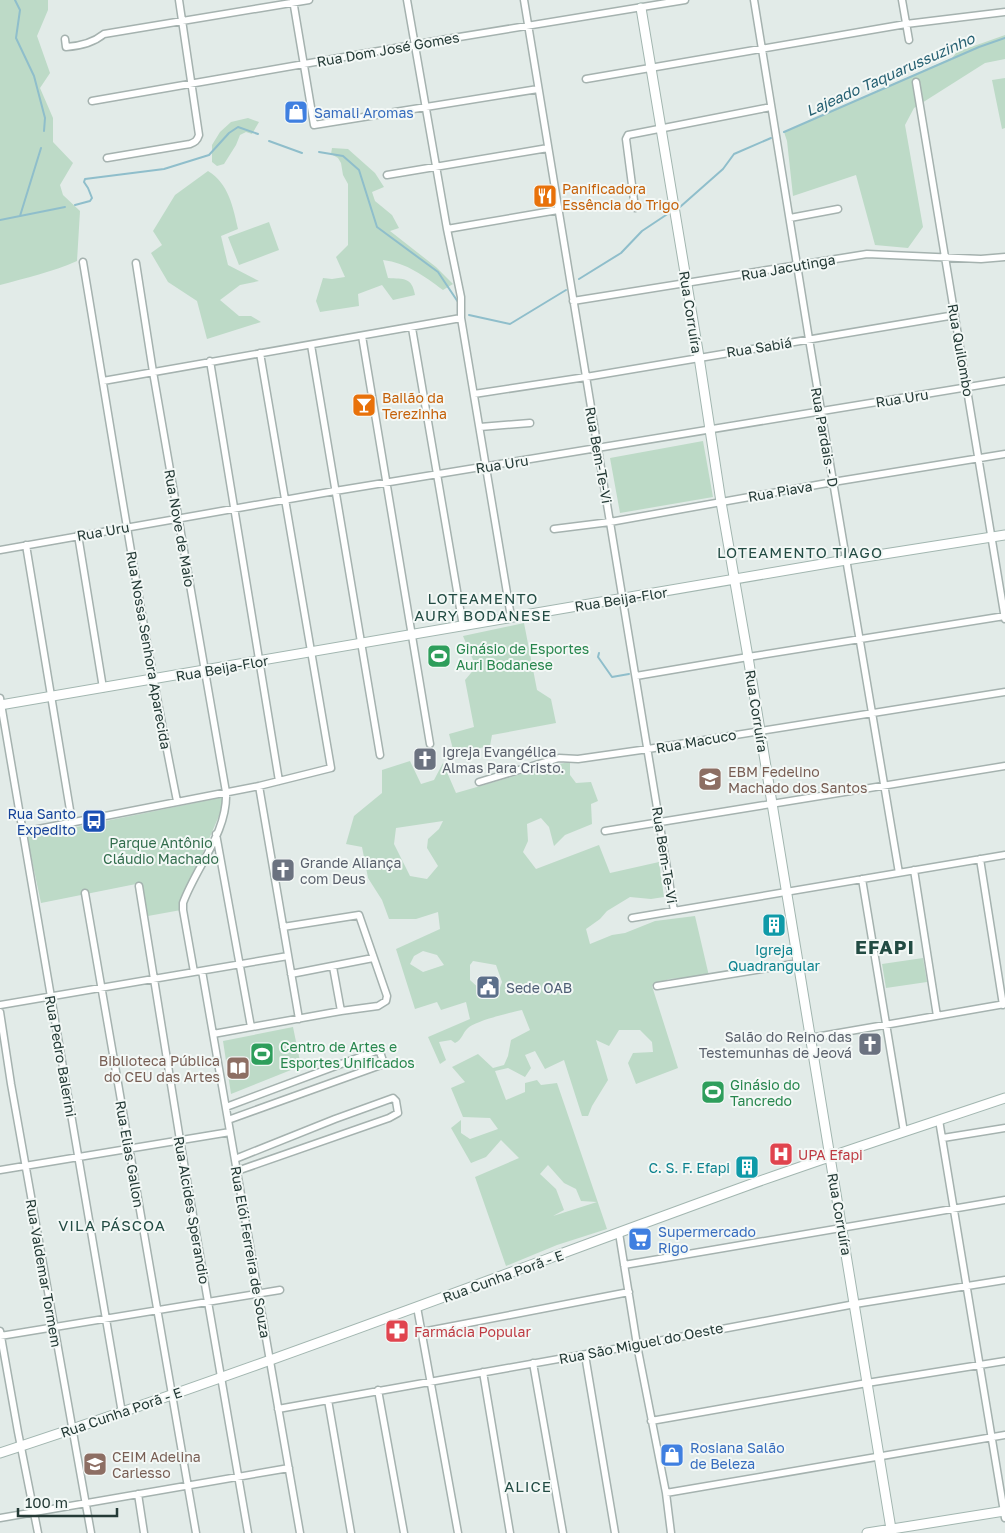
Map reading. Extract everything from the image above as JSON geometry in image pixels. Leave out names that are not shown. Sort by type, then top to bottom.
[{"type":"street","points":[[107,158],[190,144],[196,141],[199,135],[179,0]]},
{"type":"street","points":[[65,39],[66,47],[77,46],[94,42],[104,34],[293,1],[309,0]]},
{"type":"street","points":[[407,0],[447,229],[461,297],[461,318],[511,617]]},
{"type":"street","name":"Rua Bem-Te-Vi","points":[[524,0],[674,911]]},
{"type":"street","name":"Rua Dom José Gomes","points":[[92,101],[191,82],[685,0]]},
{"type":"street","name":"Rua Pardais - D","points":[[754,0],[899,873]]},
{"type":"street","points":[[902,0],[909,40]]},
{"type":"street","points":[[293,1],[314,125],[538,89]]},
{"type":"street","name":"Rua Corruíra","points":[[641,8],[892,1531]]},
{"type":"street","points":[[586,79],[906,24],[1005,12]]},
{"type":"street","name":"Rua Quilombo","points":[[916,82],[1005,617]]},
{"type":"street","points":[[635,208],[626,139],[628,135],[771,107]]},
{"type":"street","points":[[387,175],[548,148]]},
{"type":"street","points":[[790,218],[838,209]]},
{"type":"street","points":[[447,229],[558,210]]},
{"type":"street","name":"Rua Jacutinga","points":[[573,301],[867,254],[981,259],[1005,257]]},
{"type":"street","name":"Rua Nossa Senhora Aparecida","points":[[83,262],[126,526],[177,801]]},
{"type":"street","name":"Rua Nove de Maio","points":[[136,263],[153,372],[226,792],[227,806],[216,834],[183,903],[194,972]]},
{"type":"street","name":"Rua Sabiá","points":[[474,394],[955,315]]},
{"type":"street","points":[[103,381],[461,318]]},
{"type":"street","points":[[412,328],[463,626]]},
{"type":"street","points":[[362,336],[430,744]]},
{"type":"street","points":[[311,345],[380,755]]},
{"type":"street","points":[[23,832],[258,786],[330,768],[260,353]]},
{"type":"street","points":[[210,361],[279,781]]},
{"type":"street","name":"Rua Uru","points":[[0,550],[126,526],[1005,381]]},
{"type":"street","points":[[480,427],[530,423]]},
{"type":"street","name":"Rua Piava","points":[[554,529],[610,522],[833,482],[1005,454]]},
{"type":"street","points":[[78,535],[103,688]]},
{"type":"street","name":"Rua Beija-Flor","points":[[0,703],[52,697],[846,560],[1005,536]]},
{"type":"street","points":[[26,545],[72,822]]},
{"type":"street","points":[[636,676],[860,638],[1005,617]]},
{"type":"street","name":"Rua Macuco","points":[[479,782],[559,758],[578,759],[648,749],[1005,692]]},
{"type":"street","name":"Rua Pedro Balerini","points":[[0,703],[122,1413]]},
{"type":"street","points":[[605,831],[1005,766]]},
{"type":"street","points":[[258,786],[284,926],[298,1019]]},
{"type":"street","points":[[216,834],[251,1027]]},
{"type":"street","points":[[632,918],[980,860],[1005,854]]},
{"type":"street","points":[[810,1038],[1004,1005],[980,860]]},
{"type":"street","points":[[914,870],[937,1016]]},
{"type":"street","points":[[862,879],[904,1132]]},
{"type":"street","name":"Rua Alcides Sperandio","points":[[139,886],[180,1140],[248,1533]]},
{"type":"street","name":"Rua Elias Gallon","points":[[85,893],[196,1533]]},
{"type":"street","points":[[214,1034],[378,1006],[386,1001],[387,996],[359,915],[284,926]]},
{"type":"street","points":[[0,1005],[288,956]]},
{"type":"street","points":[[291,974],[373,958]]},
{"type":"street","points":[[658,986],[799,963]]},
{"type":"street","points":[[333,967],[341,1011]]},
{"type":"street","name":"Rua Elói Ferreira de Souza","points":[[202,971],[300,1533]]},
{"type":"street","name":"Rua Valdemar Tormem","points":[[0,1012],[11,1084],[91,1533]]},
{"type":"street","points":[[226,1107],[376,1051],[380,1052],[382,1057],[381,1065],[228,1120]]},
{"type":"street","points":[[235,1159],[393,1098],[396,1101],[398,1113],[389,1118],[237,1171]]},
{"type":"street","name":"Rua Cunha Porã - E","points":[[0,1453],[172,1396],[750,1185],[1005,1098]]},
{"type":"street","points":[[867,1533],[1005,1514],[939,1120]]},
{"type":"street","points":[[943,1138],[1005,1128]]},
{"type":"street","points":[[0,1170],[230,1132]]},
{"type":"street","points":[[624,1265],[1005,1200]]},
{"type":"street","points":[[619,1233],[637,1345],[666,1494],[671,1533]]},
{"type":"street","name":"Rua São Miguel do Oeste","points":[[278,1409],[585,1355],[855,1304],[1005,1280]]},
{"type":"street","points":[[38,1533],[0,1334],[106,1319],[280,1290]]},
{"type":"street","points":[[422,1332],[629,1292]]},
{"type":"street","points":[[417,1307],[458,1533]]},
{"type":"street","points":[[585,1355],[615,1533]]},
{"type":"street","points":[[651,1421],[1005,1361]]},
{"type":"street","points":[[533,1363],[563,1533]]},
{"type":"street","points":[[483,1372],[510,1533]]},
{"type":"street","points":[[378,1390],[404,1533]]},
{"type":"street","points":[[328,1400],[351,1533]]},
{"type":"street","points":[[666,1494],[1005,1435]]},
{"type":"street","points":[[0,1518],[289,1468]]},
{"type":"street","points":[[138,1494],[144,1533]]},
{"type":"green space","points":[[0,0],[48,0],[48,10],[37,36],[50,73],[40,88],[53,118],[53,142],[73,163],[60,185],[63,195],[80,211],[77,261],[49,272],[0,285]]},
{"type":"green space","points":[[1005,35],[1005,59],[985,63],[914,108],[905,125],[923,227],[908,248],[875,245],[856,175],[793,196],[787,141],[784,132],[952,58],[957,52]]},
{"type":"green space","points":[[1005,78],[1005,128],[1002,129],[992,80]]},
{"type":"green space","points":[[248,118],[259,122],[252,134],[246,132],[240,135],[224,164],[217,166],[212,162],[212,145],[220,132],[231,122]]},
{"type":"green space","points":[[332,148],[348,149],[375,173],[384,187],[372,192],[375,201],[392,215],[399,228],[390,231],[436,267],[453,284],[443,290],[408,267],[383,260],[388,278],[406,280],[412,285],[415,295],[393,300],[382,285],[358,294],[359,306],[320,312],[316,301],[323,278],[345,277],[336,257],[348,245],[348,184],[343,175],[341,163],[338,158],[331,154]]},
{"type":"green space","points":[[208,171],[221,182],[225,189],[232,204],[238,229],[221,236],[228,265],[259,281],[240,285],[220,300],[239,316],[251,316],[261,322],[207,339],[197,301],[168,282],[151,253],[162,245],[153,231],[175,195]]},
{"type":"green space","points":[[269,222],[279,250],[239,265],[228,237]]},
{"type":"green space","points":[[703,441],[713,497],[620,513],[610,458]]},
{"type":"green space","points":[[524,623],[537,690],[551,699],[556,723],[492,735],[490,746],[454,753],[449,734],[474,727],[465,680],[476,667],[463,636]]},
{"type":"green space","points":[[410,761],[421,784],[434,780],[443,763],[456,793],[553,765],[570,762],[570,775],[576,783],[591,782],[598,801],[591,804],[592,824],[565,835],[554,846],[549,827],[541,818],[527,824],[528,841],[523,852],[536,869],[599,845],[610,873],[659,862],[664,897],[651,899],[630,897],[607,911],[600,919],[586,929],[590,944],[655,921],[695,916],[709,976],[669,979],[652,986],[678,1068],[636,1084],[628,1063],[633,1053],[653,1052],[652,1042],[640,1030],[619,1030],[609,1046],[596,1040],[608,1080],[588,1116],[582,1116],[564,1060],[545,1069],[535,1051],[525,1055],[531,1068],[525,1077],[508,1068],[495,1071],[506,1100],[525,1092],[525,1083],[537,1080],[541,1085],[557,1083],[607,1229],[557,1245],[506,1266],[475,1177],[519,1158],[501,1140],[486,1157],[471,1163],[451,1128],[461,1120],[461,1133],[470,1139],[498,1129],[490,1118],[463,1117],[451,1088],[465,1082],[452,1067],[478,1054],[493,1068],[504,1065],[511,1040],[530,1030],[522,1010],[472,1025],[460,1040],[455,1043],[451,1040],[439,1042],[446,1060],[440,1064],[428,1037],[470,1019],[466,1002],[441,1010],[437,1002],[415,1009],[396,949],[440,929],[438,912],[416,919],[389,919],[382,900],[368,878],[362,847],[346,844],[354,816],[382,793],[382,770]],"holes":[[[443,821],[439,829],[428,839],[427,848],[438,866],[427,879],[410,876],[394,844],[396,828]],[[423,951],[437,955],[444,965],[423,972],[410,964],[414,956]],[[473,961],[496,965],[502,982],[498,993],[482,991],[470,980],[470,965]],[[548,1165],[564,1183],[576,1189],[581,1201],[597,1202],[553,1216],[564,1210],[556,1189],[540,1174]]]},
{"type":"green space","name":"Parque Antônio Cláudio Machado","points":[[224,797],[225,802],[180,906],[181,910],[148,916],[141,883],[41,903],[27,837]]},
{"type":"green space","points":[[923,958],[927,982],[886,988],[882,964]]},
{"type":"green space","name":"Centro de Artes e Esportes Unificados","points":[[293,1027],[301,1066],[231,1094],[223,1041]]},
{"type":"waterway","points":[[15,0],[20,10],[16,38],[34,76],[45,118],[44,131]]},
{"type":"waterway","name":"Lajeado Taquarussuzinho","points":[[784,132],[979,47],[1005,38]]},
{"type":"waterway","name":"Lajeado Taquarussuzinho","points":[[75,205],[90,201],[92,198],[84,182],[85,179],[164,169],[209,155],[229,133],[238,127],[258,134]]},
{"type":"waterway","name":"Lajeado Taquarussuzinho","points":[[680,207],[723,169],[734,154],[771,138]]},
{"type":"waterway","name":"Lajeado Taquarussuzinho","points":[[269,141],[302,153]]},
{"type":"waterway","points":[[20,216],[41,148]]},
{"type":"waterway","name":"Lajeado Taquarussuzinho","points":[[319,152],[343,156],[359,170],[377,227],[438,272],[458,302]]},
{"type":"waterway","name":"Lajeado Taquarussuzinho","points":[[0,220],[65,207]]},
{"type":"waterway","name":"Lajeado Taquarussuzinho","points":[[579,279],[621,253],[642,231],[669,213]]},
{"type":"waterway","name":"Lajeado Taquarussuzinho","points":[[469,315],[510,324],[566,290]]},
{"type":"waterway","points":[[599,653],[598,657],[612,677],[629,674]]},
{"type":"place","name":"Samali Aromas","points":[[296,112]]},
{"type":"place","name":"Panificadora Essência do Trigo","points":[[545,196]]},
{"type":"place","name":"Bailão da Terezinha","points":[[364,405]]},
{"type":"place","name":"Ginásio de Esportes Auri Bodanese","points":[[439,656]]},
{"type":"place","name":"Igreja Evangélica Almas Para Cristo.","points":[[425,759]]},
{"type":"place","name":"EBM Fedelino Machado dos Santos","points":[[710,779]]},
{"type":"place","name":"Rua Santo Expedito","points":[[94,821]]},
{"type":"place","name":"Grande Aliança com Deus","points":[[283,870]]},
{"type":"place","name":"Igreja Quadrangular","points":[[774,925]]},
{"type":"place","name":"Sede OAB","points":[[488,987]]},
{"type":"place","name":"Salão do Reino das Testemunhas de Jeová","points":[[870,1044]]},
{"type":"place","name":"Centro de Artes e Esportes Unificados","points":[[262,1054]]},
{"type":"place","name":"Biblioteca Pública do CEU das Artes","points":[[238,1068]]},
{"type":"place","name":"Ginásio do Tancredo","points":[[713,1092]]},
{"type":"place","name":"UPA Efapi","points":[[781,1154]]},
{"type":"place","name":"C. S. F. Efapi","points":[[747,1167]]},
{"type":"place","name":"Supermercado Rigo","points":[[640,1239]]},
{"type":"place","name":"Farmácia Popular","points":[[397,1331]]},
{"type":"place","name":"Rosiana Salão de Beleza","points":[[672,1455]]},
{"type":"place","name":"CEIM Adelina Carlesso","points":[[95,1464]]},
{"type":"district","name":"LOTEAMENTO TIAGO","points":[[800,552]]},
{"type":"district","name":"LOTEAMENTO AURY BODANESE","points":[[483,606]]},
{"type":"district","name":"EFAPI","points":[[885,946]]},
{"type":"district","name":"VILA PÁSCOA","points":[[112,1225]]},
{"type":"district","name":"ALICE","points":[[528,1486]]}]
